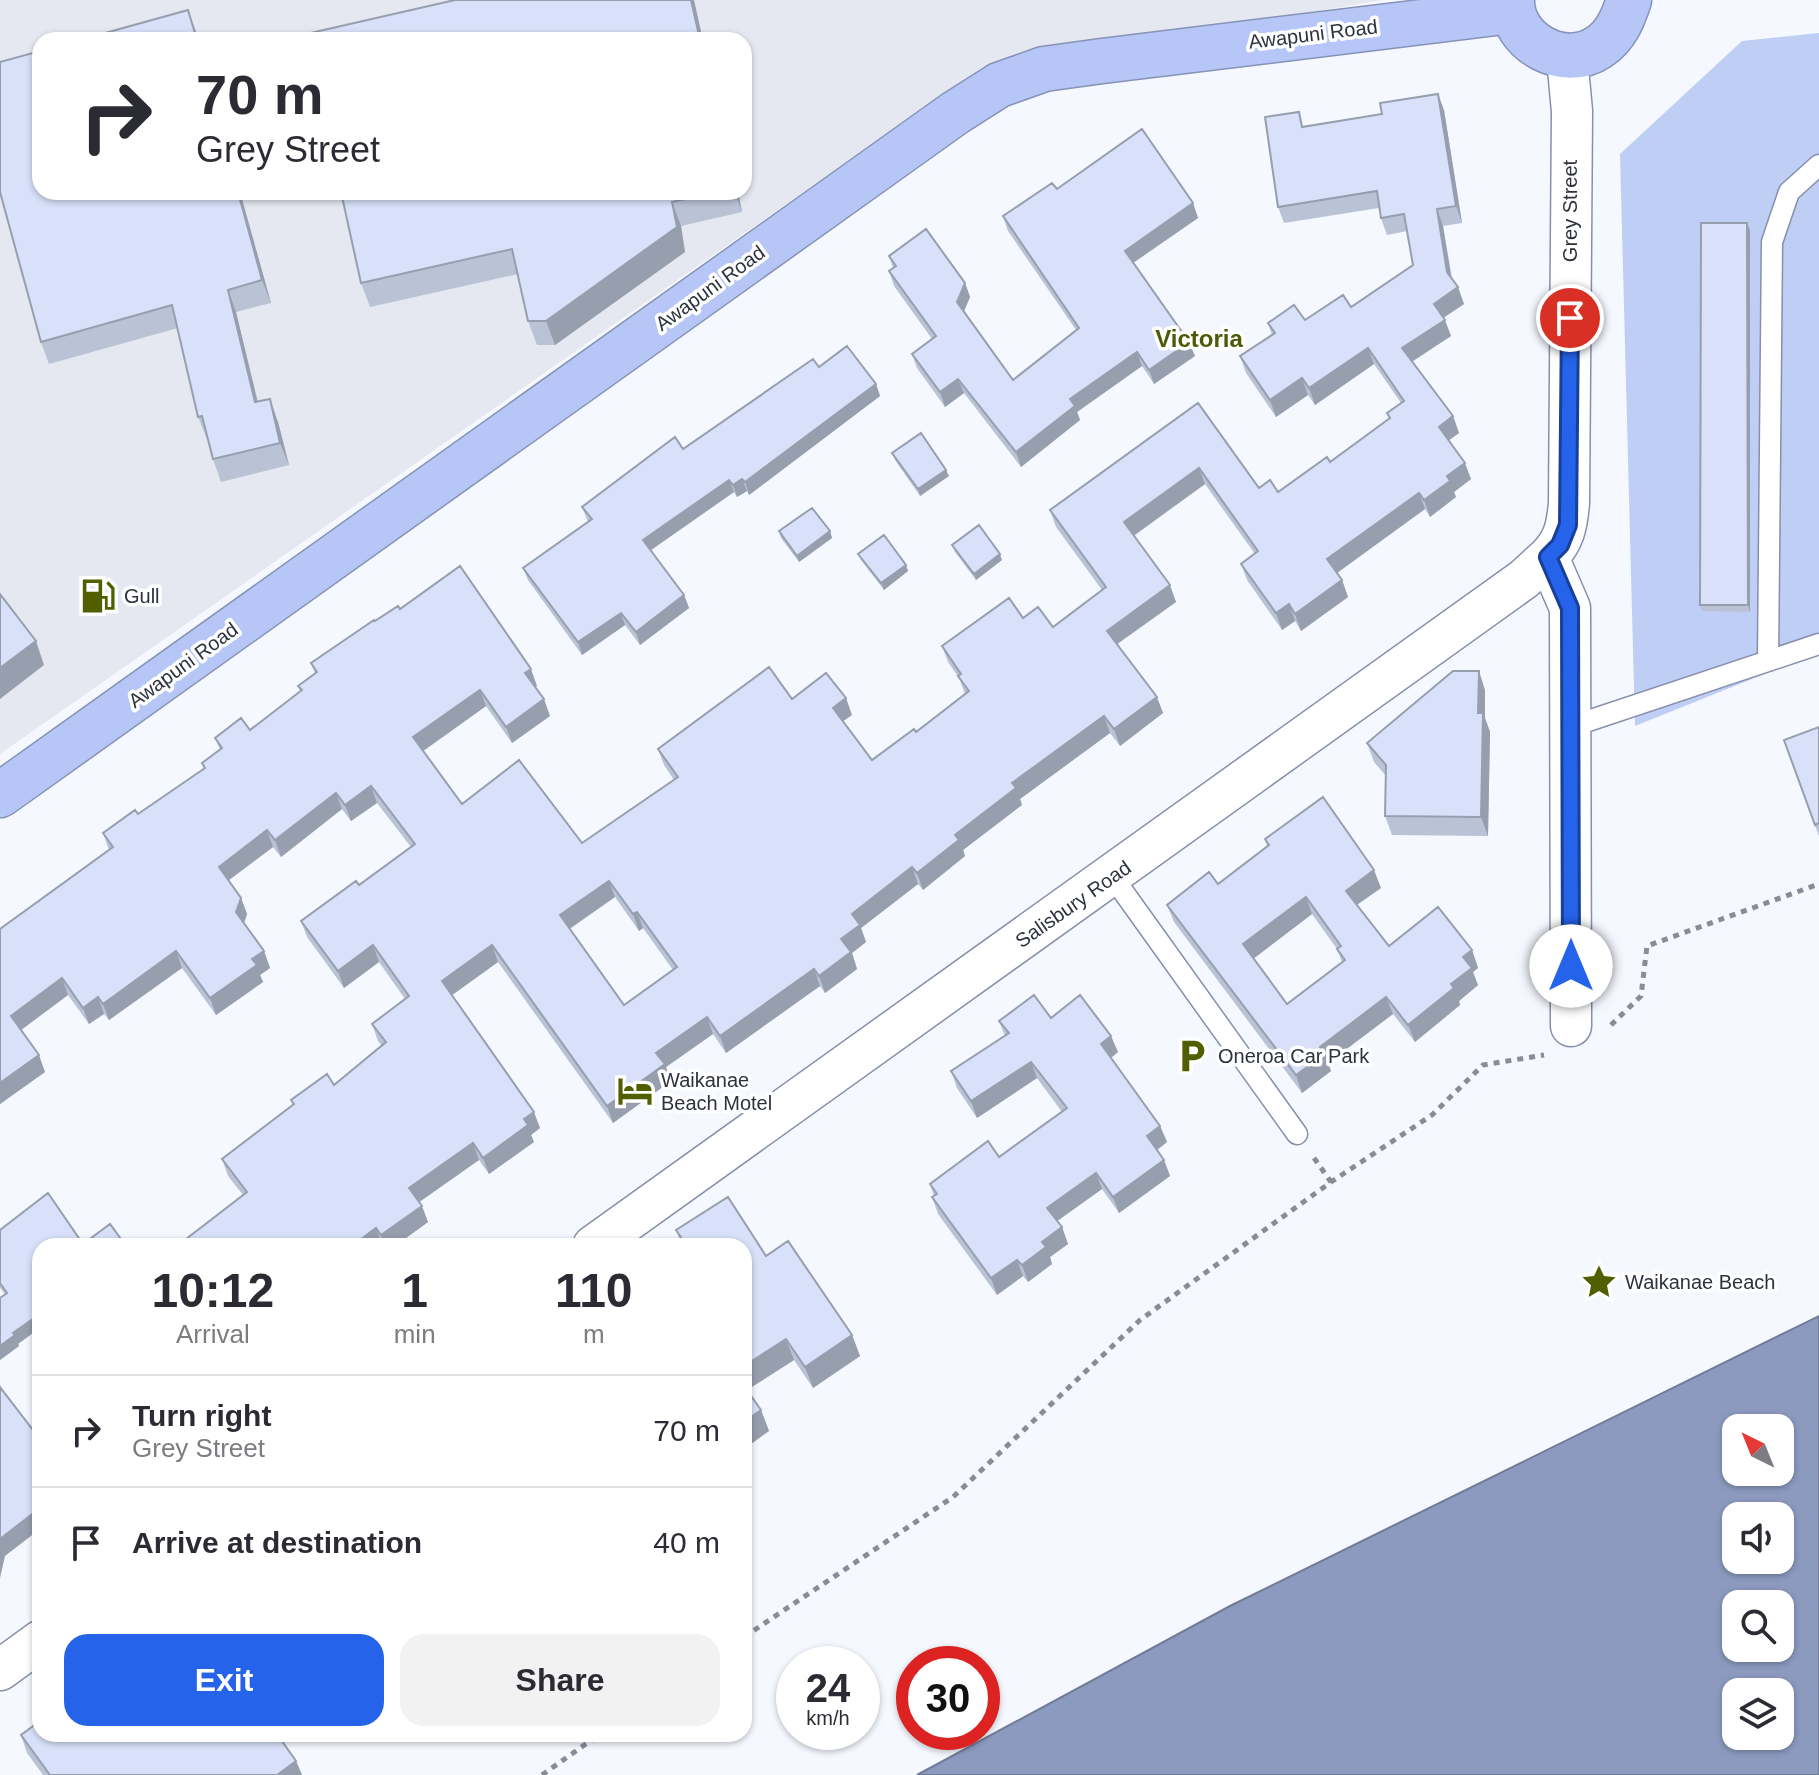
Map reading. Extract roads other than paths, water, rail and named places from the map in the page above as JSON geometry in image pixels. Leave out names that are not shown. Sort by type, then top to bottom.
[{"type":"highway","points":[[1512,5],[1529,38],[1546,51],[1567,58],[1599,48],[1623,20],[1629,0]]},
{"type":"highway","name":"Awapuni Road","points":[[0,795],[942,122],[999,85],[1044,69],[1512,5]]},
{"type":"street","name":"Grey Street","points":[[1548,557],[1560,545],[1568,525],[1569,503],[1572,111],[1567,58]]},
{"type":"street","points":[[1548,557],[1570,608],[1571,1026]]},
{"type":"street","name":"Salisbury Road","points":[[604,1238],[1524,579],[1548,557]]},
{"type":"street","points":[[0,1670],[32,1647]]},
{"type":"lane","points":[[1768,661],[1772,242],[1789,192],[1819,165]]},
{"type":"lane","points":[[1570,727],[1819,644]]},
{"type":"lane","points":[[1112,876],[1297,1134]]},
{"type":"place","name":"Gull","points":[[98,596]]},
{"type":"place","name":"Oneroa Car Park","points":[[1192,1056]]},
{"type":"place","name":"Waikanae Beach Motel","points":[[635,1091]]},
{"type":"place","name":"Waikanae Beach","points":[[1599,1282]]},
{"type":"district","name":"Victoria","points":[[1199,339]]}]
